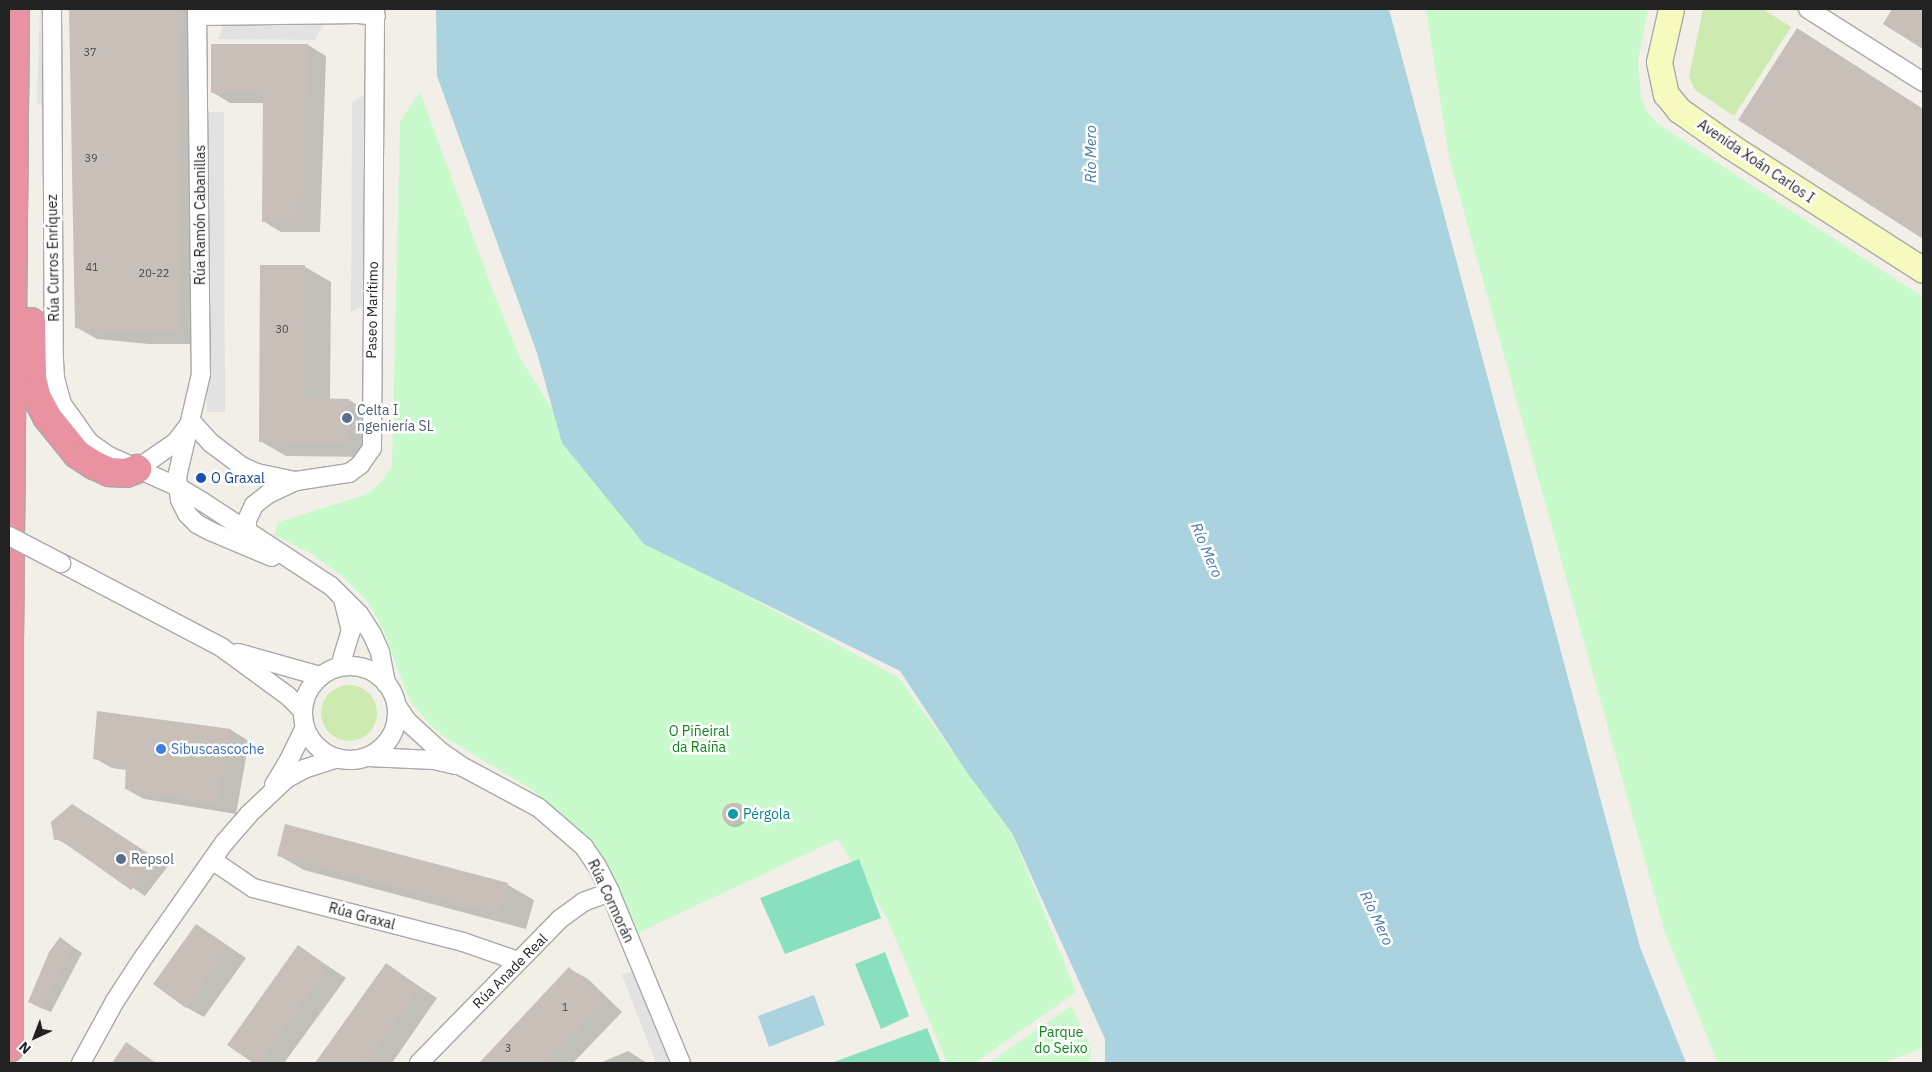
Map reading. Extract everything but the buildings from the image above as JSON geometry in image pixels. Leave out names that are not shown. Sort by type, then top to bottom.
[{"type":"highway","points":[[9,1048],[9,641],[14,9]]},
{"type":"highway","points":[[14,55],[26,102],[28,130],[31,360],[36,396],[47,417],[77,454],[109,472],[126,473],[137,469]]},
{"type":"street","name":"Rúa Curros Enríquez","points":[[52,9],[55,378],[62,404],[89,442],[109,456],[178,487],[331,586],[358,614],[372,634],[380,652],[386,683]]},
{"type":"street","name":"Avenida Xoán Carlos I","points":[[1672,9],[1660,62],[1666,94],[1679,110],[1730,146],[1923,270]]},
{"type":"street","points":[[1808,9],[1923,82]]},
{"type":"street","name":"Rúa Ramón Cabanillas","points":[[137,469],[176,442],[191,421],[201,374],[198,12]]},
{"type":"street","points":[[198,12],[358,14],[376,12]]},
{"type":"street","name":"Paseo Marítimo","points":[[247,530],[247,520],[254,505],[268,494],[296,481],[349,473],[360,465],[372,448],[376,12]]},
{"type":"street","points":[[191,421],[211,443],[242,466],[257,473],[296,481]]},
{"type":"street","points":[[191,421],[177,477],[180,500],[187,514],[197,524],[210,531],[274,558],[303,567]]},
{"type":"street","points":[[9,536],[221,647],[288,696],[303,719],[317,747],[337,758],[347,760],[368,757],[388,742],[397,719],[397,706],[386,683],[365,668],[340,666],[320,676],[307,691],[303,719],[288,762],[268,794]]},
{"type":"street","points":[[340,666],[351,631],[350,620],[342,597]]},
{"type":"street","points":[[221,647],[275,665],[320,676]]},
{"type":"street","name":"Rúa Cormorán","points":[[397,706],[407,721],[428,741],[463,767],[539,808],[564,827],[584,846],[610,892],[681,1063]]},
{"type":"street","name":"Rúa Cormorán","points":[[368,757],[434,760],[463,767]]},
{"type":"street","points":[[81,1063],[115,1001],[212,860],[248,815],[286,779],[304,769],[337,758]]},
{"type":"street","name":"Rúa Graxal","points":[[212,860],[253,888],[463,942],[518,961]]},
{"type":"street","name":"Rúa Anade Real","points":[[419,1063],[518,961],[572,910],[583,902],[610,892]]},
{"type":"green space","points":[[1426,9],[1648,9],[1638,61],[1641,98],[1647,112],[1658,124],[1923,297],[1923,1048],[1882,1063],[1718,1063],[1664,929],[1449,158]]},
{"type":"green space","points":[[1703,9],[1763,9],[1791,27],[1734,116],[1695,90],[1689,77]]},
{"type":"green space","name":"O Piñeiral da Raíña","points":[[420,92],[496,299],[521,360],[600,483],[667,553],[898,677],[1012,833],[1076,992],[975,1063],[947,1063],[887,918],[838,839],[638,933],[609,870],[594,845],[579,829],[534,791],[440,734],[422,716],[408,697],[384,631],[368,602],[342,576],[312,554],[274,535],[279,522],[367,494],[383,480],[392,466],[400,121]]},
{"type":"green space","points":[[349,685],[360,687],[369,693],[375,702],[377,713],[375,724],[369,733],[360,739],[349,741],[338,739],[329,733],[323,724],[321,713],[323,702],[329,693],[338,687]]},
{"type":"green space","points":[[859,859],[881,918],[785,954],[760,898]]},
{"type":"green space","points":[[885,952],[909,1016],[881,1029],[855,964]]},
{"type":"green space","name":"Parque do Seixo","points":[[1071,1006],[1091,1048],[1089,1063],[989,1063]]},
{"type":"green space","points":[[927,1028],[941,1063],[831,1063]]},
{"type":"shaded area","points":[[40,9],[47,9],[43,107],[37,102]]},
{"type":"shaded area","points":[[323,25],[315,40],[218,39],[223,26]]},
{"type":"shaded area","points":[[370,92],[369,303],[351,312],[352,102]]},
{"type":"shaded area","points":[[206,112],[224,112],[225,412],[207,412]]},
{"type":"shaded area","points":[[636,969],[672,1063],[656,1063],[622,975]]},
{"type":"water","name":"Río Mero","points":[[436,9],[1389,9],[1640,947],[1686,1063],[1105,1063],[1105,1039],[1012,833],[966,771],[900,671],[644,544],[562,443],[537,353],[437,76]]},
{"type":"water","points":[[814,995],[825,1025],[769,1047],[758,1016]]},
{"type":"place","name":"Celta I ngeniería SL","points":[[347,418]]},
{"type":"place","name":"O Graxal","points":[[201,478]]},
{"type":"place","name":"Sibuscascoche","points":[[161,749]]},
{"type":"place","name":"Pérgola","points":[[733,814]]},
{"type":"place","name":"Repsol","points":[[121,859]]}]
